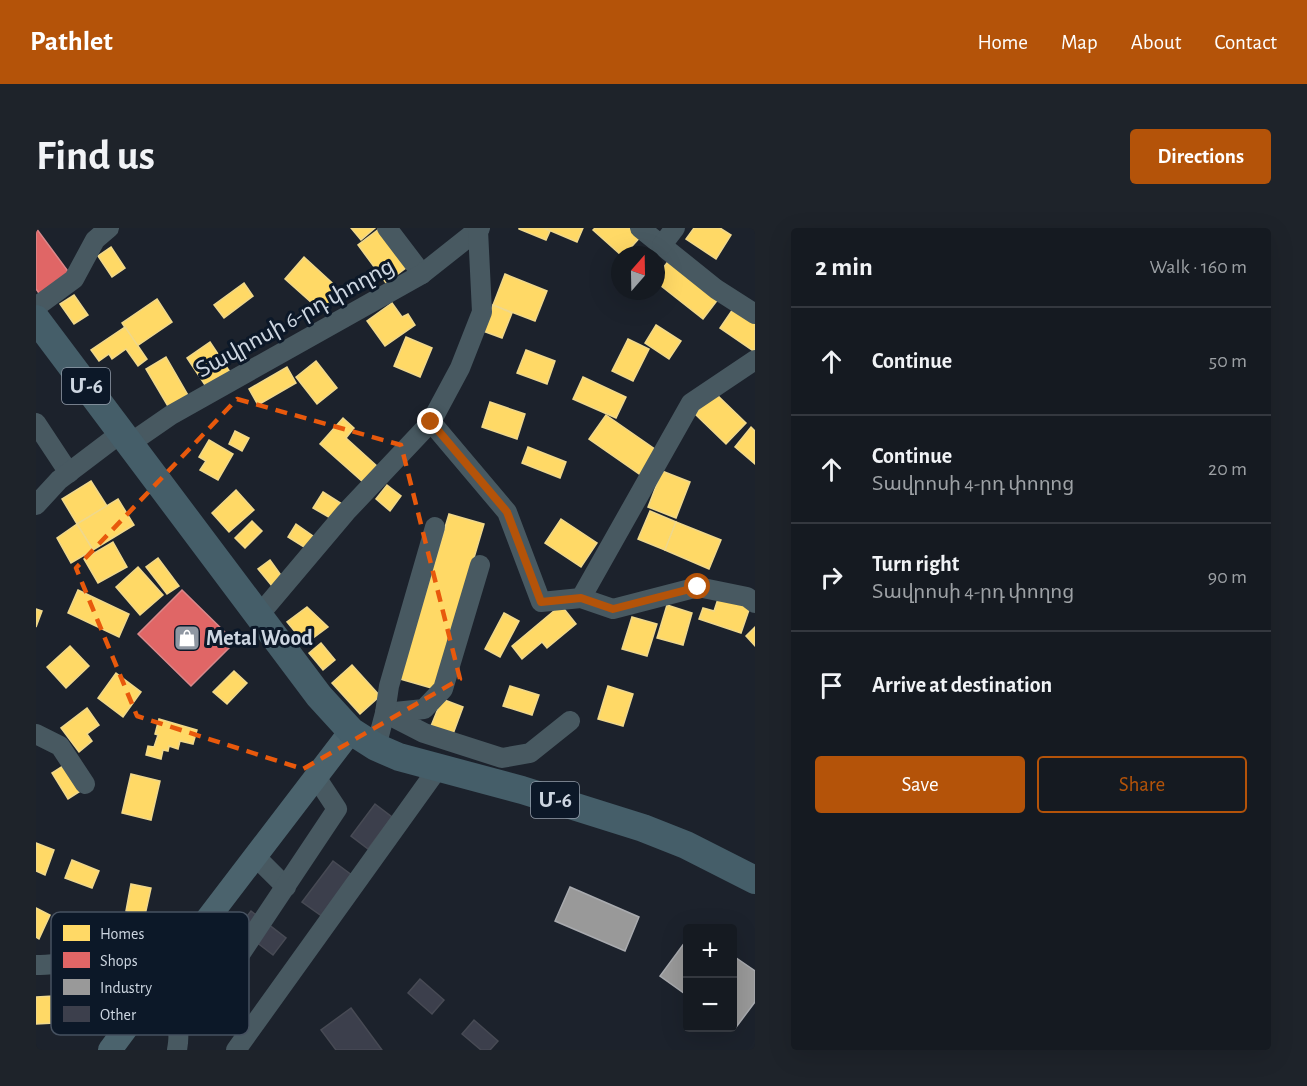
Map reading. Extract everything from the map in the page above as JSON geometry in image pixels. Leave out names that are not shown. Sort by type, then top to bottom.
[{"type":"highway","name":"Մ-6","points":[[36,319],[319,696],[351,731],[376,747],[399,757],[522,790],[643,828],[686,844],[755,880]]},
{"type":"main road","points":[[213,912],[351,731]]},
{"type":"main road","points":[[110,1050],[121,1035]]},
{"type":"street","points":[[36,307],[74,279],[95,240],[109,228]]},
{"type":"street","points":[[387,228],[422,274]]},
{"type":"street","points":[[640,228],[662,246],[675,228]]},
{"type":"street","points":[[259,615],[346,512],[431,422],[460,368],[482,312],[479,229]]},
{"type":"street","name":"Տավրոսի 6-րդ փողոց","points":[[36,505],[69,473],[125,438],[171,415],[422,274],[479,229]]},
{"type":"street","points":[[665,248],[716,289],[755,314]]},
{"type":"street","points":[[581,598],[691,403],[755,360]]},
{"type":"street","points":[[431,422],[507,512],[541,602],[581,598],[613,609],[698,587],[747,597],[755,603]]},
{"type":"street","points":[[36,423],[69,473]]},
{"type":"street","points":[[376,747],[389,686],[435,527]]},
{"type":"street","points":[[385,713],[424,709],[443,689],[480,565]]},
{"type":"street","points":[[385,713],[424,733],[502,758],[530,753],[570,721]]},
{"type":"street","points":[[36,734],[60,746],[85,784]]},
{"type":"street","points":[[249,1032],[439,767]]},
{"type":"street","points":[[249,942],[337,809],[316,777]]},
{"type":"street","points":[[255,856],[286,887]]},
{"type":"street","points":[[36,965],[51,964]]},
{"type":"street","points":[[177,1050],[178,1035]]},
{"type":"street","points":[[236,1050],[247,1035]]},
{"type":"highlighted area","points":[[237,399],[401,445],[460,679],[303,769],[137,716],[76,568]]},
{"type":"building: Homes","points":[[351,228],[375,228],[361,240]]},
{"type":"building: Homes","points":[[519,228],[544,228],[550,231],[546,240]]},
{"type":"building: Homes","points":[[544,228],[583,228],[577,242]]},
{"type":"building: Homes","points":[[595,228],[636,228],[643,234],[632,246],[611,246],[593,230]]},
{"type":"building: Homes","points":[[694,228],[720,228],[731,235],[716,259],[686,239]]},
{"type":"building: Homes","points":[[379,229],[407,267],[386,283],[358,245]]},
{"type":"building: Homes","points":[[111,247],[125,268],[112,277],[98,256]]},
{"type":"building: Homes","points":[[304,257],[341,291],[322,312],[285,279]]},
{"type":"building: Homes","points":[[670,259],[719,298],[703,319],[665,289],[665,265]]},
{"type":"building: Homes","points":[[505,274],[547,291],[535,321],[493,305]]},
{"type":"building: Homes","points":[[244,283],[253,296],[224,318],[214,305]]},
{"type":"building: Homes","points":[[74,295],[88,315],[74,324],[60,304]]},
{"type":"building: Homes","points":[[157,299],[172,322],[137,346],[122,323]]},
{"type":"building: Homes","points":[[392,303],[402,317],[408,314],[415,325],[385,346],[367,321]]},
{"type":"building: Homes","points":[[493,305],[512,313],[502,338],[483,331]]},
{"type":"building: Homes","points":[[735,306],[755,320],[755,352],[720,328]]},
{"type":"building: Homes","points":[[656,325],[681,341],[669,359],[645,343]]},
{"type":"building: Homes","points":[[125,327],[147,359],[138,366],[126,349],[112,359],[109,354],[99,361],[91,350]]},
{"type":"building: Homes","points":[[406,337],[432,348],[420,377],[394,366]]},
{"type":"building: Homes","points":[[628,339],[649,349],[633,381],[612,371]]},
{"type":"building: Homes","points":[[210,342],[232,375],[209,391],[187,358]]},
{"type":"building: Homes","points":[[526,350],[555,361],[547,384],[517,373]]},
{"type":"building: Homes","points":[[166,357],[189,397],[169,408],[146,369]]},
{"type":"building: Homes","points":[[316,361],[337,388],[317,404],[296,377]]},
{"type":"building: Homes","points":[[287,367],[296,383],[258,405],[249,389]]},
{"type":"building: Homes","points":[[583,377],[626,397],[616,418],[573,399]]},
{"type":"building: Homes","points":[[715,393],[746,423],[726,444],[695,414]]},
{"type":"building: Homes","points":[[490,402],[525,414],[517,439],[482,427]]},
{"type":"building: Homes","points":[[606,415],[659,452],[642,476],[589,439]]},
{"type":"building: Homes","points":[[343,418],[354,428],[346,438],[378,467],[364,483],[320,444]]},
{"type":"building: Homes","points":[[751,427],[755,431],[755,464],[735,447]]},
{"type":"building: Homes","points":[[235,431],[249,438],[242,451],[229,444]]},
{"type":"building: Homes","points":[[209,440],[233,454],[218,480],[200,470],[206,461],[199,457]]},
{"type":"building: Homes","points":[[528,447],[566,462],[560,478],[522,463]]},
{"type":"building: Homes","points":[[662,471],[690,482],[676,518],[648,507]]},
{"type":"building: Homes","points":[[91,481],[107,506],[77,524],[62,499]]},
{"type":"building: Homes","points":[[387,485],[401,496],[390,511],[376,499]]},
{"type":"building: Homes","points":[[236,490],[254,510],[229,532],[212,513]]},
{"type":"building: Homes","points":[[323,492],[342,504],[332,519],[313,508]]},
{"type":"building: Homes","points":[[118,499],[134,525],[93,550],[77,524]]},
{"type":"building: Homes","points":[[650,511],[676,522],[665,550],[638,539]]},
{"type":"building: Homes","points":[[449,514],[484,524],[435,689],[400,679]]},
{"type":"building: Homes","points":[[561,519],[597,543],[581,567],[545,543]]},
{"type":"building: Homes","points":[[252,521],[262,531],[245,548],[235,538]]},
{"type":"building: Homes","points":[[676,522],[721,540],[709,569],[665,550]]},
{"type":"building: Homes","points":[[77,524],[93,550],[71,563],[57,538]]},
{"type":"building: Homes","points":[[296,524],[320,541],[312,552],[288,537]]},
{"type":"building: Homes","points":[[113,542],[127,567],[98,583],[84,559]]},
{"type":"building: Homes","points":[[158,558],[179,586],[167,594],[146,567]]},
{"type":"building: Homes","points":[[270,560],[283,578],[272,586],[258,569]]},
{"type":"building: Homes","points":[[138,567],[163,595],[140,615],[116,587]]},
{"type":"building: Homes","points":[[78,590],[129,614],[119,637],[68,613]]},
{"type":"building: Homes","points":[[719,596],[750,607],[741,633],[699,619],[703,608],[714,611]]},
{"type":"building: Homes","points":[[561,605],[576,624],[547,648],[542,642],[522,659],[512,646]]},
{"type":"building: Homes","points":[[667,605],[692,613],[683,645],[657,638]]},
{"type":"building: Homes","points":[[307,607],[328,627],[305,644],[287,622]]},
{"type":"building: Homes","points":[[36,609],[42,611],[36,627]]},
{"type":"building: Homes","points":[[504,613],[519,621],[500,657],[485,649]]},
{"type":"building: Homes","points":[[632,617],[657,624],[647,656],[622,649]]},
{"type":"building: Homes","points":[[755,627],[755,646],[746,636]]},
{"type":"building: Homes","points":[[321,643],[335,660],[323,670],[309,653]]},
{"type":"building: Homes","points":[[70,646],[89,666],[66,688],[47,667]]},
{"type":"building: Homes","points":[[352,665],[380,696],[360,714],[332,683]]},
{"type":"building: Homes","points":[[234,671],[247,683],[227,704],[213,692]]},
{"type":"building: Homes","points":[[116,673],[141,692],[123,717],[98,698]]},
{"type":"building: Homes","points":[[510,686],[539,695],[532,715],[503,706]]},
{"type":"building: Homes","points":[[608,686],[633,694],[623,726],[598,719]]},
{"type":"building: Homes","points":[[442,699],[463,707],[453,734],[431,726]]},
{"type":"building: Homes","points":[[87,708],[99,725],[87,734],[92,741],[79,752],[61,728]]},
{"type":"building: Homes","points":[[159,719],[197,730],[193,744],[180,741],[178,749],[169,746],[168,751],[163,750],[161,759],[146,755],[148,746],[154,747],[158,735],[155,734]]},
{"type":"building: Homes","points":[[66,764],[82,790],[68,799],[52,773]]},
{"type":"building: Homes","points":[[131,774],[160,781],[151,820],[122,813]]},
{"type":"building: Homes","points":[[36,843],[54,850],[45,875],[36,871]]},
{"type":"building: Homes","points":[[72,860],[99,871],[92,888],[65,878]]},
{"type":"building: Homes","points":[[131,884],[151,888],[146,912],[126,911]]},
{"type":"building: Homes","points":[[36,908],[50,915],[39,939],[36,937]]},
{"type":"building: Homes","points":[[51,996],[51,1023],[36,1024],[36,997]]},
{"type":"building: Shops","points":[[36,228],[70,274],[41,296],[36,289]]},
{"type":"building: Shops","name":"Metal Wood","points":[[182,590],[235,642],[191,686],[138,634]]},
{"type":"building: Industry","points":[[570,887],[639,917],[625,951],[555,921]]},
{"type":"building: Industry","points":[[683,945],[683,992],[660,976]]},
{"type":"building: Industry","points":[[737,958],[755,971],[755,1002],[737,1026]]},
{"type":"building: Other","points":[[375,804],[392,817],[368,849],[351,836]]},
{"type":"building: Other","points":[[333,861],[353,876],[323,917],[302,902]]},
{"type":"building: Other","points":[[251,911],[286,938],[273,955],[249,936]]},
{"type":"building: Other","points":[[420,979],[444,1000],[432,1014],[408,993]]},
{"type":"building: Other","points":[[351,1008],[382,1050],[336,1050],[321,1030]]},
{"type":"building: Other","points":[[474,1020],[498,1041],[490,1050],[481,1050],[462,1034]]},
{"type":"place","name":"Metal Wood","points":[[187,638]]},
{"type":"route","points":[[431,422],[507,512],[541,602],[581,598],[613,609],[698,587]]}]
